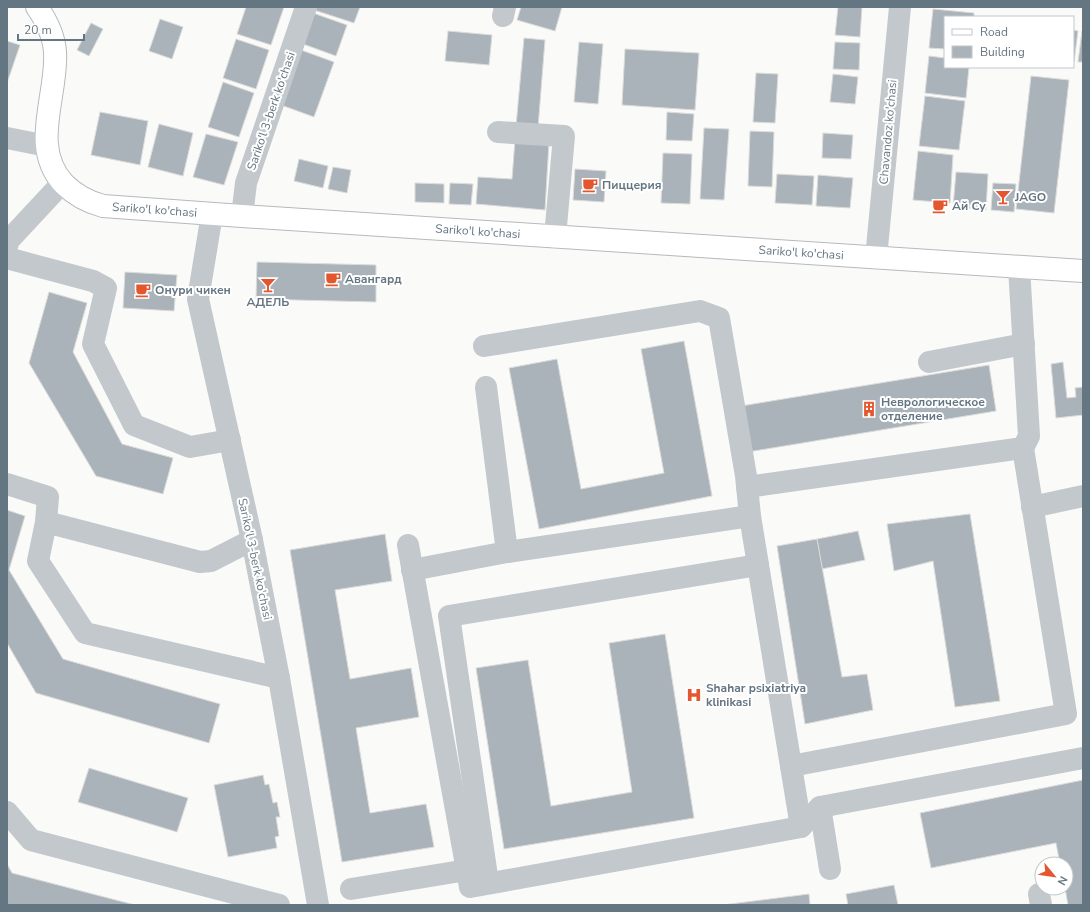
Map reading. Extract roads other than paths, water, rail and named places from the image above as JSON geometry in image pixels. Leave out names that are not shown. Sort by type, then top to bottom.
[{"type":"main road","name":"Sariko'l ko'chasi","points":[[45,10],[54,41],[55,53],[47,126],[47,146],[52,166],[62,182],[70,189],[86,200],[103,206],[1083,271]]},
{"type":"street","name":"Sariko'l 3-berk ko'chasi","points":[[242,216],[246,183],[306,7]]},
{"type":"street","name":"Chavandoz ko'chasi","points":[[876,258],[900,7]]},
{"type":"street","points":[[498,132],[564,136],[555,237]]},
{"type":"street","points":[[7,138],[47,146]]},
{"type":"street","points":[[62,182],[8,246],[93,281],[106,288],[93,344],[134,425],[190,447],[230,440]]},
{"type":"street","name":"Sariko'l 3-berk ko'chasi","points":[[212,214],[198,299],[252,540],[279,678],[318,905]]},
{"type":"street","points":[[791,766],[1074,713],[1032,507],[1023,448],[1029,436],[1019,267]]},
{"type":"street","points":[[484,346],[700,311],[719,318],[801,827]]},
{"type":"street","points":[[929,362],[1024,344]]},
{"type":"street","points":[[486,386],[507,552]]},
{"type":"street","points":[[747,487],[1023,448]]},
{"type":"street","points":[[7,484],[48,497],[46,522],[38,561],[85,633],[279,678]]},
{"type":"street","points":[[1032,507],[1083,496]]},
{"type":"street","points":[[412,570],[507,552],[750,516]]},
{"type":"street","points":[[46,522],[200,562],[211,561],[252,540]]},
{"type":"street","points":[[408,545],[470,886],[801,827],[820,808],[1083,758]]},
{"type":"street","points":[[488,883],[449,616],[758,565]]},
{"type":"street","points":[[820,808],[830,869]]},
{"type":"street","points":[[7,812],[31,840],[279,905]]},
{"type":"street","points":[[351,889],[467,870]]},
{"type":"place","name":"Пиццерия","points":[[590,185]]},
{"type":"place","name":"JAGO","points":[[1003,197]]},
{"type":"place","name":"Ай Су","points":[[940,206]]},
{"type":"place","name":"Авангард","points":[[333,279]]},
{"type":"place","name":"АДЕЛЬ","points":[[268,285]]},
{"type":"place","name":"Онури чикен","points":[[143,290]]},
{"type":"place","name":"Неврологическое отделение","points":[[869,409]]},
{"type":"place","name":"Shahar psixiatriya klinikasi","points":[[694,695]]}]
